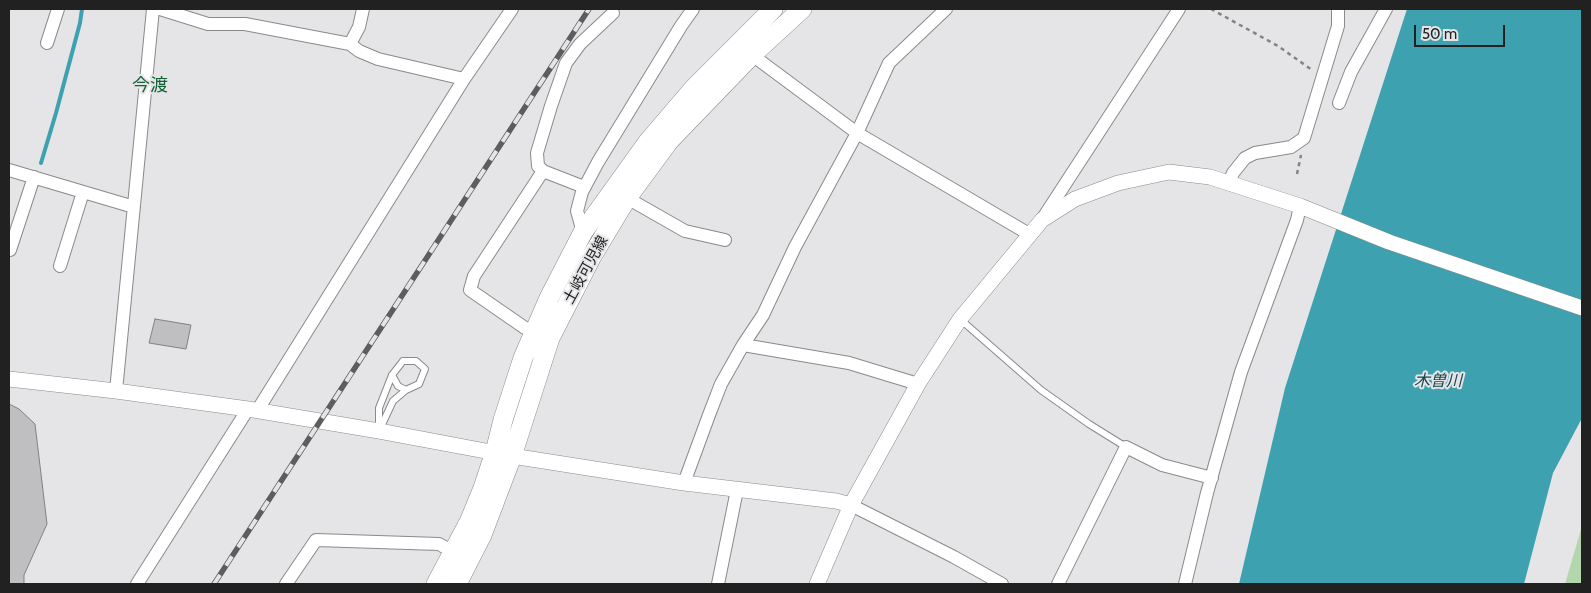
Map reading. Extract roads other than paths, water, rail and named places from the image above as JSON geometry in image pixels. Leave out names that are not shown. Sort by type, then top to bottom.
[{"type":"main road","name":"土岐可児線","points":[[436,584],[483,488],[504,454],[503,420],[523,358],[549,298],[583,232],[647,143],[694,88],[773,9]]},
{"type":"main road","name":"土岐可児線","points":[[457,584],[482,535],[504,454],[550,338],[592,256],[627,198],[669,142],[752,55],[802,9]]},
{"type":"street","points":[[47,43],[58,9]]},
{"type":"street","points":[[116,391],[153,9]]},
{"type":"street","points":[[160,9],[208,24],[244,24],[350,44],[359,52],[378,59],[464,79]]},
{"type":"street","points":[[350,44],[359,27],[362,9]]},
{"type":"street","points":[[137,584],[252,410],[464,79],[512,9]]},
{"type":"street","points":[[583,232],[577,212],[584,187],[693,9]]},
{"type":"street","points":[[684,483],[718,392],[743,345],[763,315],[795,247],[857,133],[889,63],[946,9]]},
{"type":"street","points":[[817,584],[851,505],[918,384],[960,319],[1042,220],[1179,9]]},
{"type":"street","points":[[1229,183],[1233,173],[1245,158],[1255,153],[1291,147],[1304,138],[1338,26],[1338,9]]},
{"type":"street","points":[[1339,104],[1351,72],[1386,9]]},
{"type":"street","points":[[584,187],[544,171],[538,166],[537,153],[566,63],[580,44],[613,13]]},
{"type":"street","points":[[752,55],[857,133],[1029,234]]},
{"type":"street","points":[[9,170],[134,207]]},
{"type":"street","points":[[535,330],[526,328],[470,290],[474,276],[544,171]]},
{"type":"street","points":[[1042,220],[1075,199],[1118,183],[1169,172],[1210,177],[1300,206],[1389,242],[1582,308]]},
{"type":"street","points":[[10,250],[34,177]]},
{"type":"street","points":[[60,266],[83,192]]},
{"type":"street","points":[[627,198],[685,231],[725,240]]},
{"type":"street","points":[[1186,584],[1207,493],[1241,372],[1297,220],[1300,206]]},
{"type":"street","points":[[743,345],[850,363],[918,384]]},
{"type":"street","points":[[9,379],[116,391],[252,410],[684,483],[836,501],[851,505],[954,557],[1002,584]]},
{"type":"street","points":[[1058,584],[1126,447],[1162,465],[1212,478]]},
{"type":"street","points":[[718,584],[737,490]]},
{"type":"street","points":[[286,584],[316,540],[439,544],[453,552]]},
{"type":"lane","points":[[960,319],[1041,390],[1089,424],[1126,447]]},
{"type":"lane","points":[[403,361],[416,361],[425,369],[419,384],[406,390],[393,401],[379,431],[379,408],[392,375],[403,361]]},
{"type":"lane","points":[[392,375],[398,386],[406,390]]},
{"type":"water","name":"木曽川","points":[[1407,9],[1582,9],[1582,418],[1553,473],[1524,584],[1239,584],[1285,388]]},
{"type":"waterway","points":[[41,163],[80,23],[82,9]]},
{"type":"railway","points":[[214,584],[589,9]]},
{"type":"district","name":"今渡","points":[[150,86]]}]
